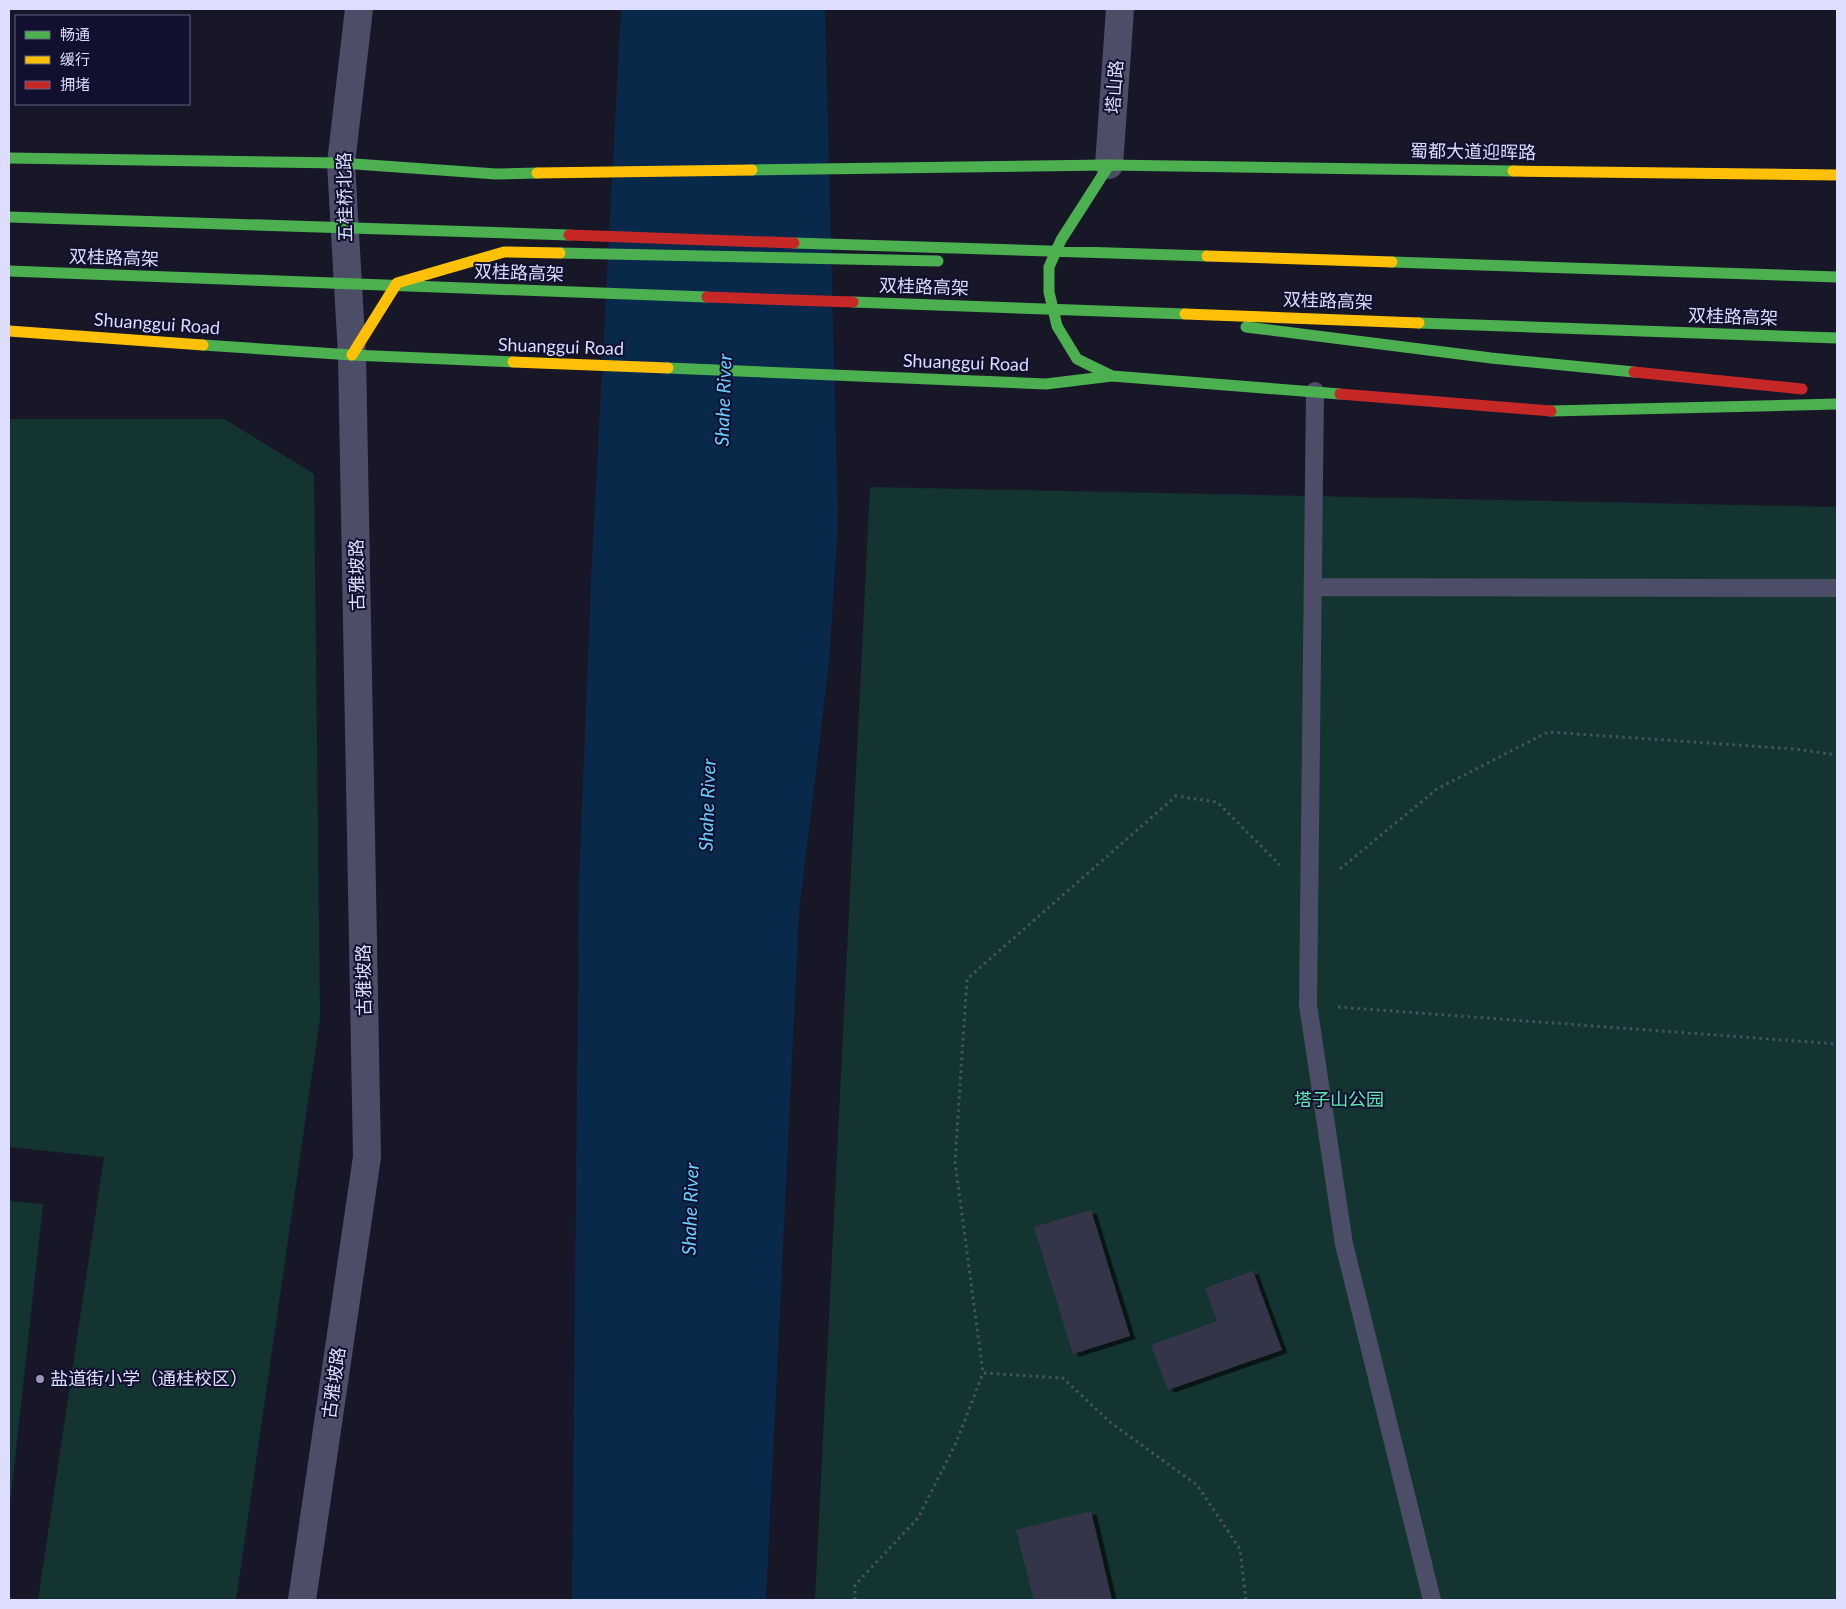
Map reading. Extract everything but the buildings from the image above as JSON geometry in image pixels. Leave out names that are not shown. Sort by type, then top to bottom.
[{"type":"main road","points":[[9,158],[341,164],[496,174],[1109,165]]},
{"type":"main road","points":[[1060,220],[1109,165]]},
{"type":"main road","points":[[1109,165],[1080,213],[1060,240],[1049,267],[1049,292],[1057,326],[1077,359],[1112,376],[1553,411],[1837,404]]},
{"type":"main road","name":"蜀都大道迎晖路","points":[[1109,165],[1837,174]]},
{"type":"main road","points":[[9,217],[1837,277]]},
{"type":"main road","points":[[965,261],[1016,248],[1040,237]]},
{"type":"main road","points":[[352,355],[396,283],[504,252],[945,261]]},
{"type":"main road","name":"双桂路高架","points":[[9,271],[1837,338]]},
{"type":"main road","points":[[1118,311],[1491,358],[1827,392]]},
{"type":"main road","name":"Shuanggui Road","points":[[9,331],[352,355],[1046,384],[1112,376]]},
{"type":"street","name":"五桂桥北路","points":[[352,355],[341,164],[359,9]]},
{"type":"street","name":"塔山路","points":[[1109,165],[1120,9]]},
{"type":"street","name":"古雅坡路","points":[[302,1600],[367,1157],[352,355]]},
{"type":"lane","points":[[1315,391],[1308,1005],[1344,1244],[1432,1600]]},
{"type":"lane","points":[[1313,587],[1837,588]]},
{"type":"path","points":[[855,1600],[855,1585],[918,1518],[956,1443],[983,1373],[955,1162],[967,979],[1176,796],[1217,802],[1309,895],[1437,789],[1548,732],[1795,749],[1837,755]]},
{"type":"path","points":[[1308,1005],[1837,1044]]},
{"type":"path","points":[[983,1373],[1063,1378],[1111,1423],[1197,1485],[1240,1549],[1246,1600]]},
{"type":"green space","points":[[9,419],[224,419],[314,474],[320,1019],[236,1600],[38,1600],[104,1157],[9,1147]]},
{"type":"green space","name":"塔子山公园","points":[[870,487],[1837,507],[1837,1600],[815,1600]]},
{"type":"green space","points":[[9,1201],[43,1204],[9,1514]]},
{"type":"water","name":"Shahe River","points":[[621,9],[825,9],[838,523],[829,663],[799,912],[766,1600],[572,1600],[579,884],[591,580]]},
{"type":"traffic: fast","points":[[9,158],[341,163],[496,174],[537,173]]},
{"type":"traffic: fast","points":[[1109,165],[1061,240],[1049,267],[1049,292],[1057,326],[1077,359],[1112,376],[1340,394]]},
{"type":"traffic: fast","points":[[1109,165],[1513,171]]},
{"type":"traffic: fast","points":[[752,170],[1109,165]]},
{"type":"traffic: fast","points":[[9,217],[569,235]]},
{"type":"traffic: fast","points":[[794,243],[1207,256]]},
{"type":"traffic: fast","points":[[560,253],[938,261]]},
{"type":"traffic: fast","points":[[1392,262],[1837,277]]},
{"type":"traffic: fast","points":[[9,271],[707,297]]},
{"type":"traffic: fast","points":[[853,302],[1185,314]]},
{"type":"traffic: fast","points":[[1419,323],[1837,338]]},
{"type":"traffic: fast","points":[[1246,327],[1491,358],[1634,372]]},
{"type":"traffic: fast","points":[[203,345],[352,355],[513,362]]},
{"type":"traffic: fast","points":[[668,368],[1046,384],[1112,376]]},
{"type":"traffic: fast","points":[[1551,411],[1837,404]]},
{"type":"traffic: slow","points":[[537,173],[752,170]]},
{"type":"traffic: slow","points":[[1513,171],[1837,175]]},
{"type":"traffic: slow","points":[[352,355],[397,283],[504,252],[560,253]]},
{"type":"traffic: slow","points":[[1207,256],[1392,262]]},
{"type":"traffic: slow","points":[[1185,314],[1419,323]]},
{"type":"traffic: slow","points":[[9,331],[203,345]]},
{"type":"traffic: slow","points":[[513,362],[668,368]]},
{"type":"traffic: jam","points":[[569,235],[794,243]]},
{"type":"traffic: jam","points":[[707,297],[853,302]]},
{"type":"traffic: jam","points":[[1634,372],[1802,389]]},
{"type":"traffic: jam","points":[[1340,394],[1551,411]]},
{"type":"place","name":"盐道街小学（通桂校区）","points":[[40,1379]]}]
